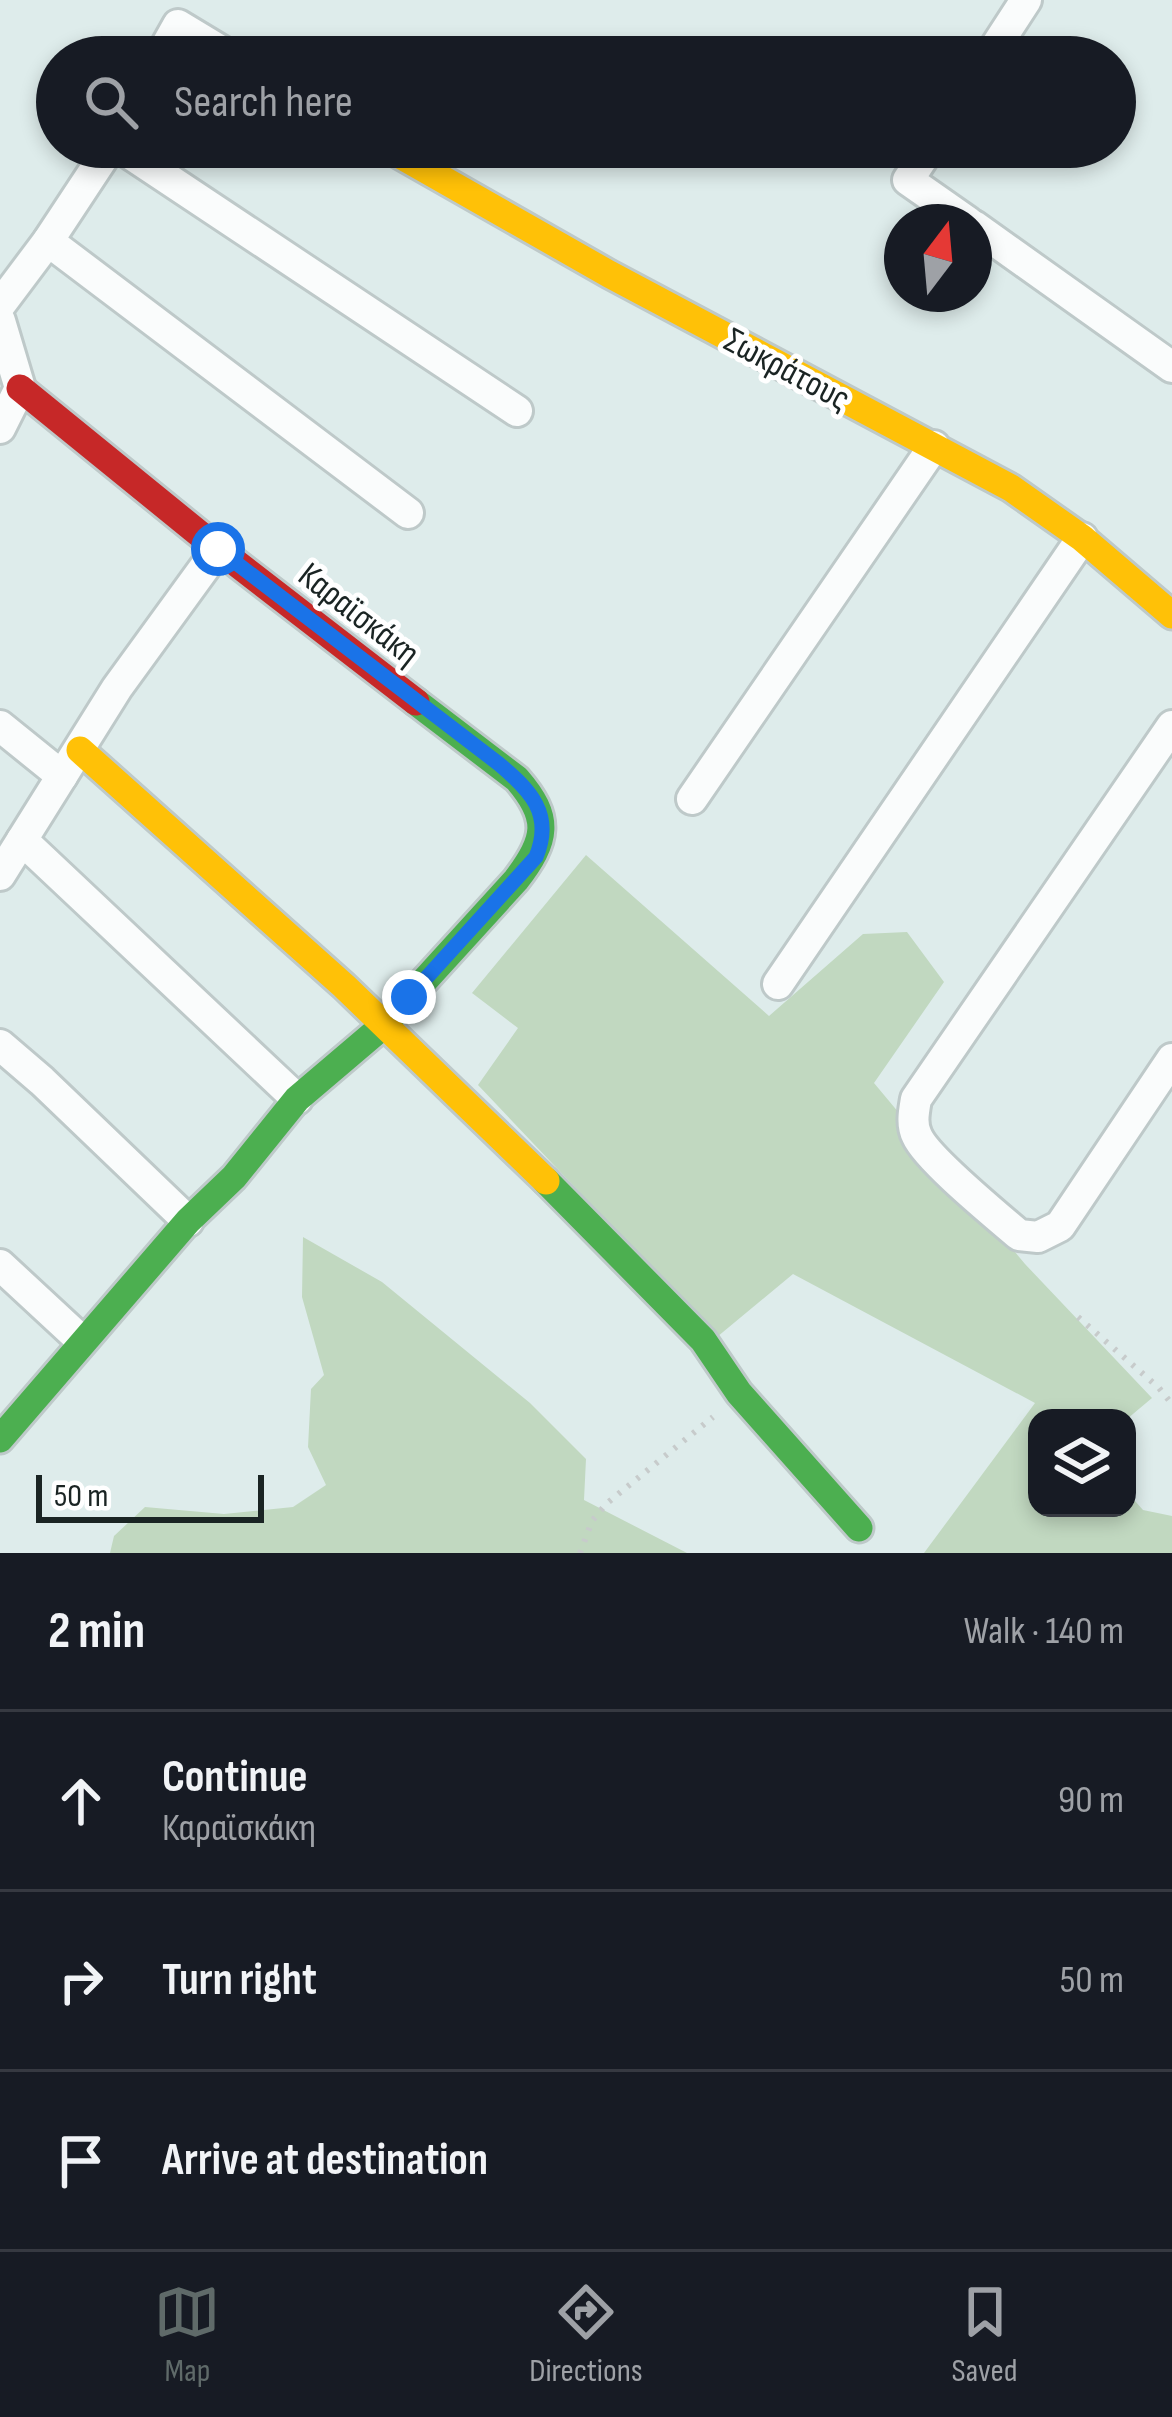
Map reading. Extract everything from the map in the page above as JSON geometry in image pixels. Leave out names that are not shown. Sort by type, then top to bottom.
[{"type":"street","points":[[1002,36],[1026,0]]},
{"type":"street","points":[[185,13],[209,36]]},
{"type":"street","points":[[0,304],[96,168]]},
{"type":"street","points":[[152,168],[517,410]]},
{"type":"street","name":"Σωκράτους","points":[[423,168],[609,274],[1011,488],[1082,538],[1172,616]]},
{"type":"street","points":[[916,168],[908,180],[942,204]]},
{"type":"street","points":[[992,239],[1172,367]]},
{"type":"street","points":[[48,241],[408,514]]},
{"type":"street","points":[[0,320],[20,388],[0,428]]},
{"type":"street","name":"Καραϊσκάκη","points":[[20,388],[531,794],[538,808],[542,843],[536,857],[384,1025]]},
{"type":"street","points":[[692,799],[934,446]]},
{"type":"street","points":[[778,984],[1082,538]]},
{"type":"street","points":[[0,875],[116,688],[218,549]]},
{"type":"street","points":[[0,726],[62,776]]},
{"type":"street","points":[[1172,726],[916,1099],[917,1137],[1019,1235],[1038,1237],[1060,1226],[1172,1059]]},
{"type":"street","points":[[80,749],[384,1025],[559,1194],[703,1340],[740,1393],[859,1528]]},
{"type":"street","points":[[22,840],[297,1099]]},
{"type":"street","points":[[0,1439],[188,1221],[234,1177],[297,1099],[384,1025]]},
{"type":"street","points":[[0,1045],[188,1221]]},
{"type":"street","points":[[0,1264],[82,1341]]},
{"type":"path","points":[[1078,1317],[1172,1404]]},
{"type":"path","points":[[580,1553],[592,1521],[606,1504],[740,1393]]},
{"type":"green space","points":[[586,855],[769,1016],[863,934],[907,932],[944,982],[874,1083],[1025,1264],[1152,1398],[1136,1411],[1031,1409],[1035,1403],[793,1274],[717,1337],[478,1085],[518,1028],[472,993]]},
{"type":"green space","points":[[303,1237],[382,1282],[530,1403],[586,1459],[584,1500],[687,1553],[110,1553],[114,1536],[145,1507],[224,1514],[293,1507],[326,1485],[308,1447],[311,1389],[324,1375],[302,1297]]},
{"type":"green space","points":[[1028,1412],[1028,1517],[1136,1517],[1136,1502],[1143,1510],[1172,1516],[1172,1553],[924,1553]]},
{"type":"traffic: fast","points":[[0,1439],[188,1221],[234,1177],[297,1099],[384,1025],[516,880],[534,853],[540,818],[528,793],[517,779],[416,702]]},
{"type":"traffic: fast","points":[[546,1181],[703,1340],[739,1393],[859,1528]]},
{"type":"traffic: slow","points":[[423,168],[609,274],[1011,488],[1082,538],[1172,615]]},
{"type":"traffic: slow","points":[[80,750],[344,986],[546,1181]]},
{"type":"traffic: jam","points":[[20,388],[416,702]]},
{"type":"route","points":[[218,549],[499,764],[531,794],[538,808],[542,843],[536,857],[409,997]]}]
